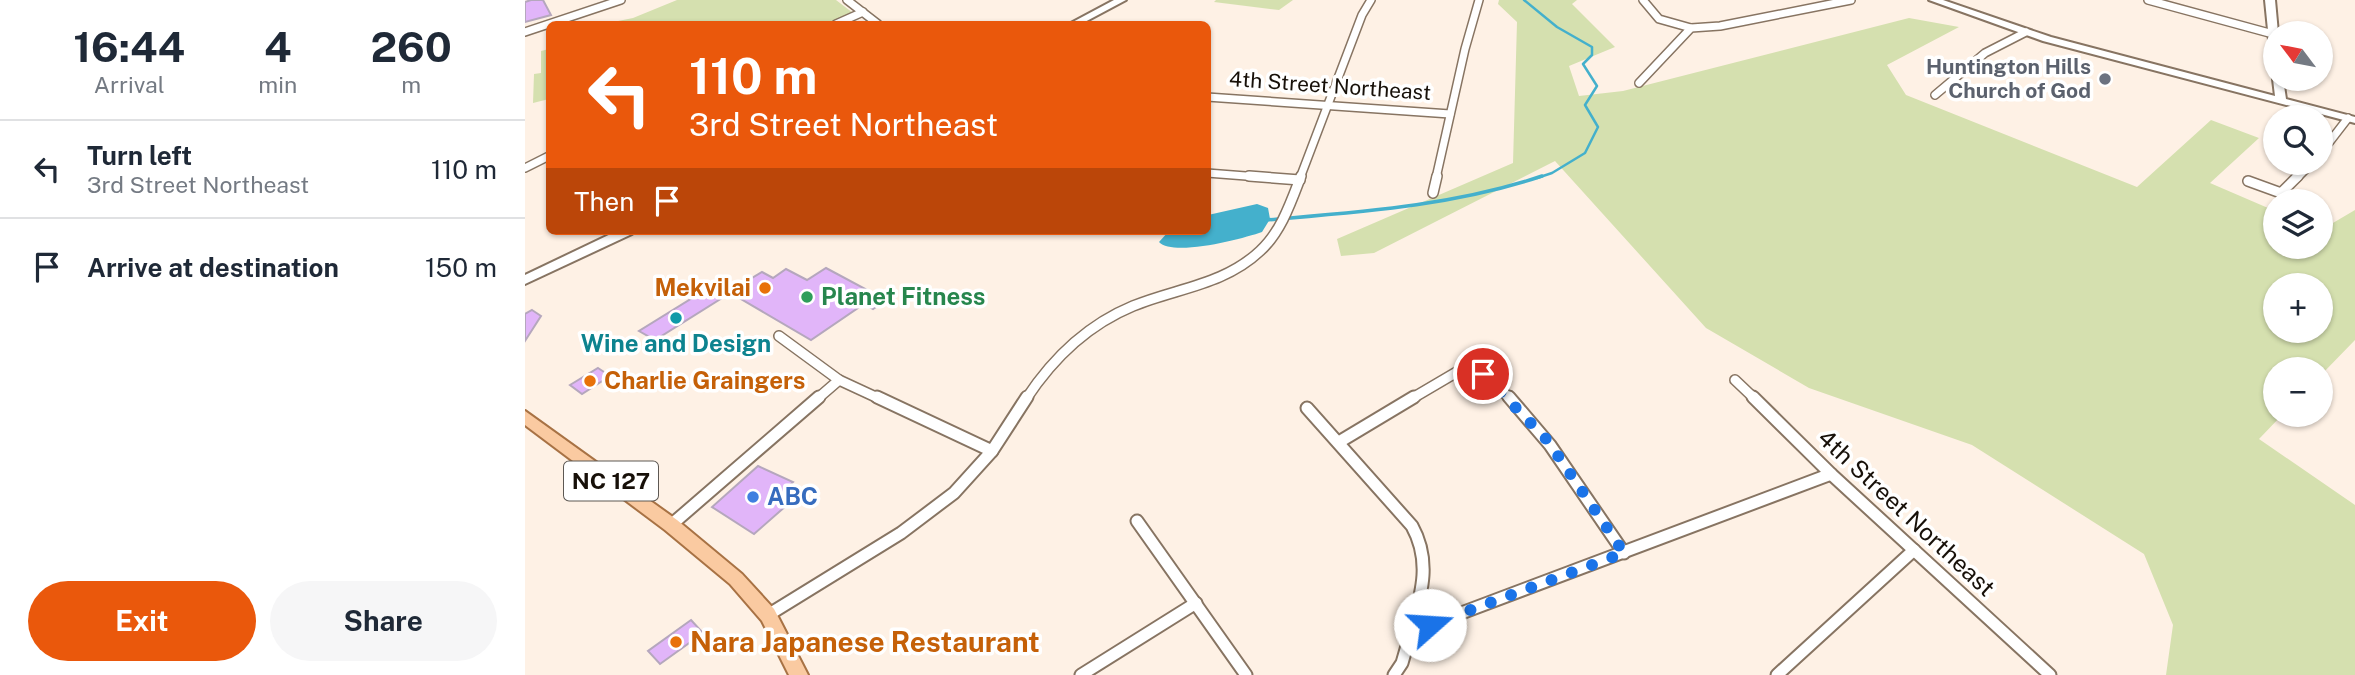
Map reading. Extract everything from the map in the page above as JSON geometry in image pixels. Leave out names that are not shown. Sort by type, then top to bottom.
[{"type":"main road","name":"NC 127","points":[[525,416],[671,525],[736,579],[768,615],[799,675]]},
{"type":"street","points":[[558,21],[621,0]]},
{"type":"street","points":[[847,0],[874,21]]},
{"type":"street","points":[[1080,21],[1121,0]]},
{"type":"street","points":[[768,615],[919,521],[961,486],[992,452],[1043,373],[1077,337],[1133,306],[1220,279],[1240,269],[1262,250],[1278,229],[1300,180],[1362,15],[1371,0]]},
{"type":"street","points":[[1433,193],[1479,0]]},
{"type":"street","points":[[1643,0],[1659,19],[1691,28],[1720,26],[1851,0]]},
{"type":"street","points":[[1934,0],[2026,32],[2351,119],[2333,139]]},
{"type":"street","points":[[2148,0],[2263,31]]},
{"type":"street","points":[[2270,0],[2272,21]]},
{"type":"street","points":[[843,21],[863,12]]},
{"type":"street","points":[[525,32],[546,25]]},
{"type":"street","points":[[1639,83],[1691,28]]},
{"type":"street","points":[[1935,95],[1985,53],[2026,32]]},
{"type":"street","points":[[2280,91],[2281,99]]},
{"type":"street","name":"4th Street Northeast","points":[[1211,97],[1450,114]]},
{"type":"street","points":[[525,168],[546,158]]},
{"type":"street","points":[[1211,173],[1300,180]]},
{"type":"street","points":[[2248,181],[2281,194],[2300,175]]},
{"type":"street","points":[[525,280],[620,235]]},
{"type":"street","points":[[779,336],[839,380],[992,452]]},
{"type":"street","points":[[1339,442],[1462,369],[1472,368],[1492,381],[1548,441],[1624,553]]},
{"type":"street","points":[[671,525],[839,380]]},
{"type":"street","name":"4th Street Northeast","points":[[1735,380],[1831,474],[2050,675]]},
{"type":"street","points":[[1307,408],[1412,526],[1422,544],[1426,569],[1402,663],[1394,675]]},
{"type":"street","points":[[1411,632],[1831,474]]},
{"type":"street","points":[[1137,521],[1246,675]]},
{"type":"street","points":[[1777,675],[1914,550]]},
{"type":"street","points":[[1081,675],[1196,603]]},
{"type":"green space","points":[[677,0],[836,0],[853,13],[836,21],[618,21],[633,18]]},
{"type":"green space","points":[[1293,0],[1279,10],[1214,2]]},
{"type":"green space","points":[[1499,0],[1577,0],[1572,4],[1615,47],[1569,66],[1579,96],[1623,91],[1909,18],[1959,27],[1887,65],[1906,95],[2137,187],[2211,120],[2259,138],[2210,183],[2263,206],[2263,259],[2333,259],[2333,223],[2355,210],[2355,340],[2333,363],[2333,357],[2263,357],[2263,427],[2270,427],[2259,439],[2355,505],[2355,675],[2166,675],[2173,625],[2144,554],[1972,445],[1809,388],[1706,328],[1555,161],[1374,253],[1341,256],[1337,239],[1513,163],[1517,22],[1498,4]]},
{"type":"green space","points":[[546,50],[546,100],[533,103],[534,74],[541,73],[541,51]]},
{"type":"water","points":[[1257,204],[1268,208],[1270,219],[1262,232],[1224,242],[1178,248],[1159,242],[1165,235],[1211,235],[1211,214]]},
{"type":"building","points":[[543,0],[551,15],[525,22],[525,2]]},
{"type":"building","points":[[826,268],[886,300],[873,309],[864,304],[811,340],[729,292],[762,272],[773,278],[786,269],[807,280]]},
{"type":"building","points":[[715,284],[730,293],[655,340],[639,331]]},
{"type":"building","points":[[532,310],[541,316],[525,341],[525,314]]},
{"type":"building","name":"Charlie Graingers","points":[[598,368],[610,376],[582,394],[570,385]]},
{"type":"building","name":"ABC","points":[[758,466],[793,482],[784,491],[788,493],[779,501],[787,505],[754,534],[712,507]]},
{"type":"building","name":"Nara Japanese Restaurant","points":[[691,620],[703,633],[660,664],[648,651]]},
{"type":"waterway","points":[[1524,0],[1557,27],[1592,47],[1592,55],[1583,64],[1597,86],[1585,105],[1598,127],[1585,153],[1552,173],[1537,178]]},
{"type":"waterway","points":[[1266,220],[1440,201],[1542,176]]},
{"type":"place","name":"Huntington Hills Church of God","points":[[2105,79]]},
{"type":"place","name":"Mekvilai","points":[[765,288]]},
{"type":"place","name":"Planet Fitness","points":[[807,297]]},
{"type":"place","name":"Wine and Design","points":[[676,318]]},
{"type":"place","name":"Charlie Graingers","points":[[590,381]]},
{"type":"place","name":"ABC","points":[[753,497]]},
{"type":"place","name":"Nara Japanese Restaurant","points":[[676,642]]},
{"type":"route","points":[[1430,625],[1624,553],[1548,441],[1526,415],[1483,374]]}]
